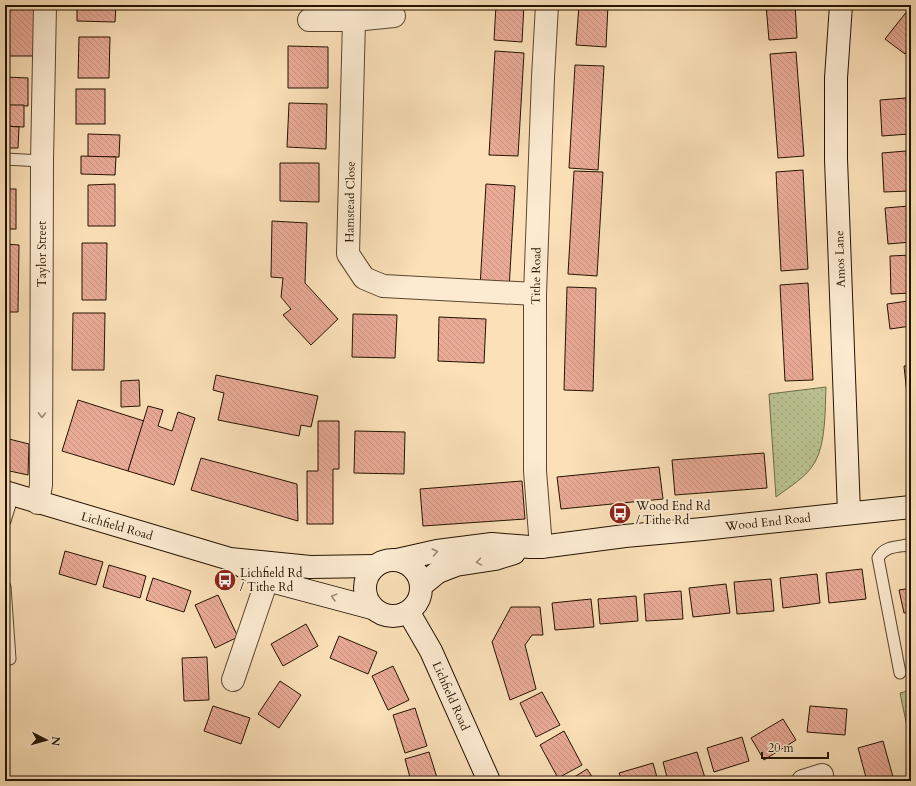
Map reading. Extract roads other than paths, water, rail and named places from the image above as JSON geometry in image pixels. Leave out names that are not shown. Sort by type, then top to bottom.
[{"type":"street","name":"Taylor Street","points":[[38,503],[41,485],[42,160],[45,5]]},
{"type":"street","name":"Tithe Road","points":[[536,547],[535,294],[547,5]]},
{"type":"street","name":"Amos Lane","points":[[844,7],[836,78],[836,159],[849,513]]},
{"type":"street","points":[[310,20],[354,20],[394,16]]},
{"type":"street","name":"Hamstead Close","points":[[354,20],[348,254],[364,278],[383,286],[535,294]]},
{"type":"street","name":"Lichfield Road","points":[[9,494],[230,559],[310,567],[375,566]]},
{"type":"street","name":"Wood End Road","points":[[422,585],[438,572],[456,565],[495,559],[536,547],[625,536],[911,507]]},
{"type":"street","name":"Wood End Road","points":[[397,560],[437,551],[492,544],[536,547]]},
{"type":"street","name":"Lichfield Road","points":[[230,559],[267,580],[372,608]]},
{"type":"street","points":[[388,560],[397,560],[403,562],[417,573],[422,585],[421,593],[419,601],[409,613],[394,617],[386,616],[372,608],[366,600],[364,591],[365,582],[369,573],[375,566],[388,560]]},
{"type":"street","points":[[233,680],[267,580]]},
{"type":"street","name":"Lichfield Road","points":[[409,613],[431,651],[489,781]]},
{"type":"lane","points":[[5,159],[42,160]]},
{"type":"lane","points":[[5,521],[9,494]]},
{"type":"lane","points":[[900,673],[878,558],[881,552],[887,548],[908,545],[911,543]]},
{"type":"lane","points":[[5,587],[10,659]]},
{"type":"place","name":"Wood End Rd / Tithe Rd","points":[[620,513]]},
{"type":"place","name":"Lichfield Rd / Tithe Rd","points":[[225,580]]}]
